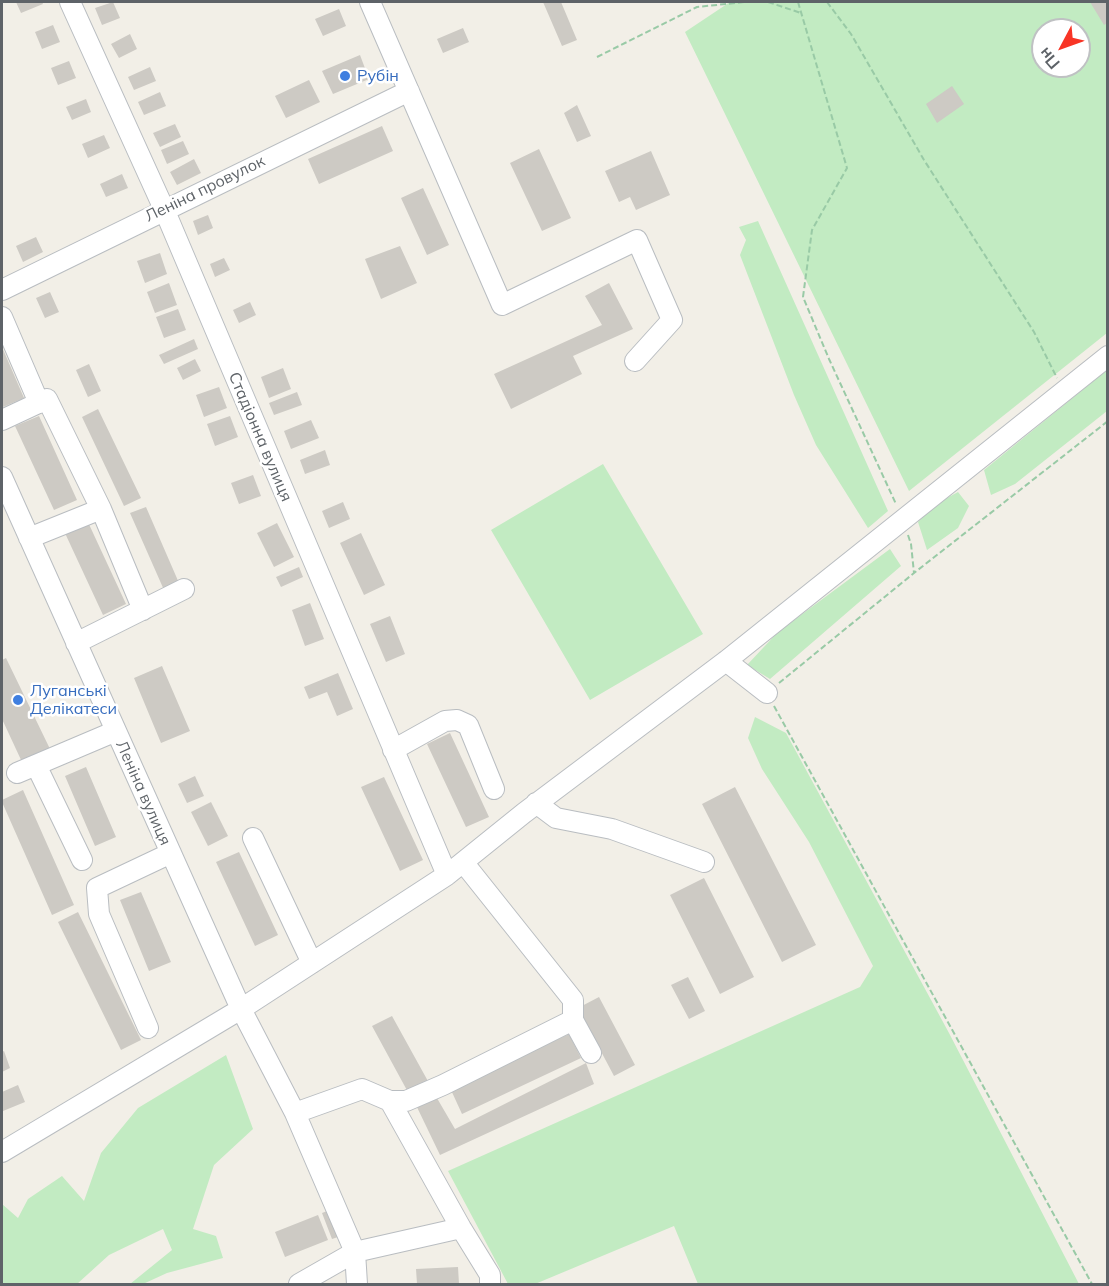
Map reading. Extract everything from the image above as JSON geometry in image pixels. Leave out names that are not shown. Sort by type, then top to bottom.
[{"type":"street","name":"Стадіонна вулиця","points":[[70,2],[164,209],[447,875]]},
{"type":"street","points":[[370,2],[502,305],[637,240],[672,320],[635,361]]},
{"type":"street","name":"Леніна провулок","points":[[2,290],[409,91]]},
{"type":"street","points":[[2,317],[39,403]]},
{"type":"street","points":[[2,1152],[241,1009],[447,875],[536,803],[726,662],[1107,356]]},
{"type":"street","points":[[2,420],[47,399],[102,509],[143,610]]},
{"type":"street","name":"Леніна вулиця","points":[[2,477],[241,1009],[295,1113],[355,1252],[357,1284]]},
{"type":"street","points":[[29,538],[102,509]]},
{"type":"street","points":[[76,644],[184,589]]},
{"type":"street","points":[[726,662],[767,693]]},
{"type":"street","points":[[393,750],[445,721],[457,720],[468,725],[494,789]]},
{"type":"street","points":[[17,773],[116,731]]},
{"type":"street","points":[[36,765],[82,860]]},
{"type":"street","points":[[536,803],[556,818],[612,829],[704,862]]},
{"type":"street","points":[[254,838],[312,963]]},
{"type":"street","points":[[148,1028],[99,914],[97,888],[171,853]]},
{"type":"street","points":[[463,862],[573,1000],[573,1020],[591,1053]]},
{"type":"street","points":[[295,1113],[362,1089],[390,1101],[405,1101],[443,1085],[573,1020]]},
{"type":"street","points":[[390,1101],[490,1275],[490,1284]]},
{"type":"street","points":[[298,1284],[355,1252],[461,1228]]},
{"type":"path","points":[[597,57],[697,7],[745,2]]},
{"type":"path","points":[[768,2],[801,13]]},
{"type":"path","points":[[798,2],[846,168],[812,230],[803,297],[903,520],[911,544],[914,573]]},
{"type":"path","points":[[827,2],[851,34],[924,160],[1034,332],[1063,391]]},
{"type":"path","points":[[1092,1284],[767,693],[914,573],[1107,421]]},
{"type":"green space","points":[[730,2],[1107,2],[1107,333],[909,491],[685,32]]},
{"type":"green space","points":[[758,221],[888,511],[868,528],[816,445],[794,395],[740,255],[746,240],[739,227]]},
{"type":"green space","points":[[1107,370],[1107,411],[1015,484],[991,495],[984,470]]},
{"type":"green space","points":[[603,464],[703,634],[590,700],[491,530]]},
{"type":"green space","points":[[958,492],[969,506],[958,528],[927,550],[918,522],[932,506]]},
{"type":"green space","points":[[890,549],[901,566],[770,679],[747,665],[778,632]]},
{"type":"green space","points":[[755,717],[786,733],[949,1033],[1079,1284],[698,1284],[674,1226],[535,1284],[508,1284],[448,1171],[860,987],[873,966],[809,842],[762,769],[748,738]]},
{"type":"green space","points":[[226,1055],[253,1129],[214,1165],[193,1229],[216,1236],[223,1258],[167,1273],[143,1284],[130,1284],[172,1250],[163,1229],[109,1255],[77,1284],[2,1284],[2,1204],[18,1218],[28,1199],[62,1176],[84,1201],[101,1153],[138,1108]]},
{"type":"building","points":[[16,2],[42,2],[43,4],[21,13]]},
{"type":"building","points":[[113,2],[120,18],[102,25],[95,8]]},
{"type":"building","points":[[543,2],[561,2],[577,40],[562,46]]},
{"type":"building","points":[[1090,2],[1107,2],[1107,23],[1104,25]]},
{"type":"building","points":[[339,9],[346,26],[323,36],[315,19]]},
{"type":"building","points":[[53,25],[60,42],[42,49],[35,32]]},
{"type":"building","points":[[463,28],[469,42],[443,53],[437,39]]},
{"type":"building","points":[[130,34],[137,49],[119,58],[111,44]]},
{"type":"building","points":[[360,55],[369,79],[333,94],[322,71]]},
{"type":"building","points":[[69,61],[76,78],[58,85],[51,68]]},
{"type":"building","points":[[150,67],[156,81],[134,90],[128,77]]},
{"type":"building","points":[[309,80],[320,102],[286,118],[275,96]]},
{"type":"building","points":[[952,86],[964,104],[937,123],[926,104]]},
{"type":"building","points":[[160,92],[166,106],[144,115],[138,102]]},
{"type":"building","points":[[86,99],[91,112],[72,120],[66,107]]},
{"type":"building","points":[[577,105],[591,136],[577,142],[564,113]]},
{"type":"building","points":[[175,124],[181,137],[160,147],[153,133]]},
{"type":"building","points":[[382,126],[393,151],[319,184],[308,159]]},
{"type":"building","points":[[104,135],[110,148],[88,158],[82,144]]},
{"type":"building","points":[[183,141],[189,154],[167,164],[161,150]]},
{"type":"building","points":[[539,149],[571,218],[542,231],[510,163]]},
{"type":"building","points":[[651,151],[670,195],[636,210],[630,197],[619,202],[605,171]]},
{"type":"building","points":[[194,159],[201,173],[177,185],[170,172]]},
{"type":"building","points":[[122,174],[128,188],[106,197],[100,184]]},
{"type":"building","points":[[423,188],[449,245],[427,255],[401,198]]},
{"type":"building","points":[[208,215],[213,228],[198,235],[193,221]]},
{"type":"building","points":[[36,237],[43,252],[23,262],[16,246]]},
{"type":"building","points":[[400,246],[417,283],[381,299],[365,259]]},
{"type":"building","points":[[160,253],[167,274],[145,283],[137,261]]},
{"type":"building","points":[[224,258],[230,270],[215,277],[210,264]]},
{"type":"building","points":[[169,283],[177,305],[155,313],[147,292]]},
{"type":"building","points":[[609,283],[633,329],[573,356],[582,374],[511,409],[494,374],[602,325],[585,296]]},
{"type":"building","points":[[50,292],[59,312],[45,318],[36,298]]},
{"type":"building","points":[[250,302],[256,315],[239,323],[233,310]]},
{"type":"building","points":[[178,309],[186,330],[164,338],[156,317]]},
{"type":"building","points":[[194,339],[198,349],[164,364],[159,355]]},
{"type":"building","points":[[2,347],[24,398],[3,407],[2,403]]},
{"type":"building","points":[[195,359],[201,371],[183,380],[177,368]]},
{"type":"building","points":[[89,364],[101,391],[88,397],[76,370]]},
{"type":"building","points":[[283,368],[291,389],[269,398],[261,377]]},
{"type":"building","points":[[219,387],[227,408],[204,417],[196,395]]},
{"type":"building","points":[[297,392],[302,405],[274,415],[269,403]]},
{"type":"building","points":[[98,409],[141,498],[124,506],[82,417]]},
{"type":"building","points":[[39,416],[77,500],[54,510],[15,426]]},
{"type":"building","points":[[230,416],[238,437],[215,446],[207,424]]},
{"type":"building","points":[[311,420],[319,438],[291,449],[284,431]]},
{"type":"building","points":[[325,450],[330,465],[305,474],[300,460]]},
{"type":"building","points":[[253,475],[261,496],[239,504],[231,483]]},
{"type":"building","points":[[343,502],[350,519],[329,528],[322,511]]},
{"type":"building","points":[[146,507],[179,583],[164,590],[130,513]]},
{"type":"building","points":[[87,520],[126,604],[103,615],[64,531]]},
{"type":"building","points":[[277,523],[294,557],[274,567],[257,533]]},
{"type":"building","points":[[361,533],[385,585],[364,595],[340,543]]},
{"type":"building","points":[[299,567],[303,577],[281,587],[276,577]]},
{"type":"building","points":[[310,603],[324,639],[305,646],[292,610]]},
{"type":"building","points":[[390,616],[405,654],[386,662],[370,624]]},
{"type":"building","points":[[6,658],[50,749],[22,762],[2,719],[2,660]]},
{"type":"building","points":[[162,666],[190,731],[161,743],[134,678]]},
{"type":"building","points":[[338,673],[353,709],[337,716],[327,692],[309,699],[304,687]]},
{"type":"building","points":[[450,733],[489,817],[466,827],[427,744]]},
{"type":"building","points":[[86,767],[116,837],[95,846],[65,776]]},
{"type":"building","points":[[195,776],[204,796],[187,803],[178,784]]},
{"type":"building","points":[[384,777],[423,860],[400,871],[361,787]]},
{"type":"building","points":[[735,787],[816,945],[782,962],[702,804]]},
{"type":"building","points":[[23,790],[74,905],[52,915],[2,802]]},
{"type":"building","points":[[211,802],[228,836],[208,846],[191,812]]},
{"type":"building","points":[[239,852],[278,935],[255,946],[216,862]]},
{"type":"building","points":[[704,878],[754,977],[720,994],[670,895]]},
{"type":"building","points":[[141,892],[171,962],[149,971],[120,900]]},
{"type":"building","points":[[78,912],[141,1040],[121,1050],[58,922]]},
{"type":"building","points":[[688,977],[705,1011],[689,1019],[671,985]]},
{"type":"building","points":[[599,997],[635,1065],[614,1076],[578,1008]]},
{"type":"building","points":[[392,1016],[429,1083],[409,1094],[372,1026]]},
{"type":"building","points":[[569,1034],[581,1058],[462,1114],[451,1090]]},
{"type":"building","points":[[4,1051],[10,1068],[2,1072],[2,1052]]},
{"type":"building","points":[[586,1063],[594,1084],[440,1155],[415,1103],[434,1093],[455,1129]]},
{"type":"building","points":[[18,1085],[25,1102],[3,1111],[2,1092]]},
{"type":"building","points":[[335,1208],[344,1235],[332,1239],[322,1213]]},
{"type":"building","points":[[318,1215],[328,1240],[285,1257],[275,1232]]},
{"type":"building","points":[[458,1267],[459,1284],[417,1284],[416,1269]]},
{"type":"place","name":"Рубін","points":[[345,76]]},
{"type":"place","name":"Луганські Делікатеси","points":[[18,700]]}]
